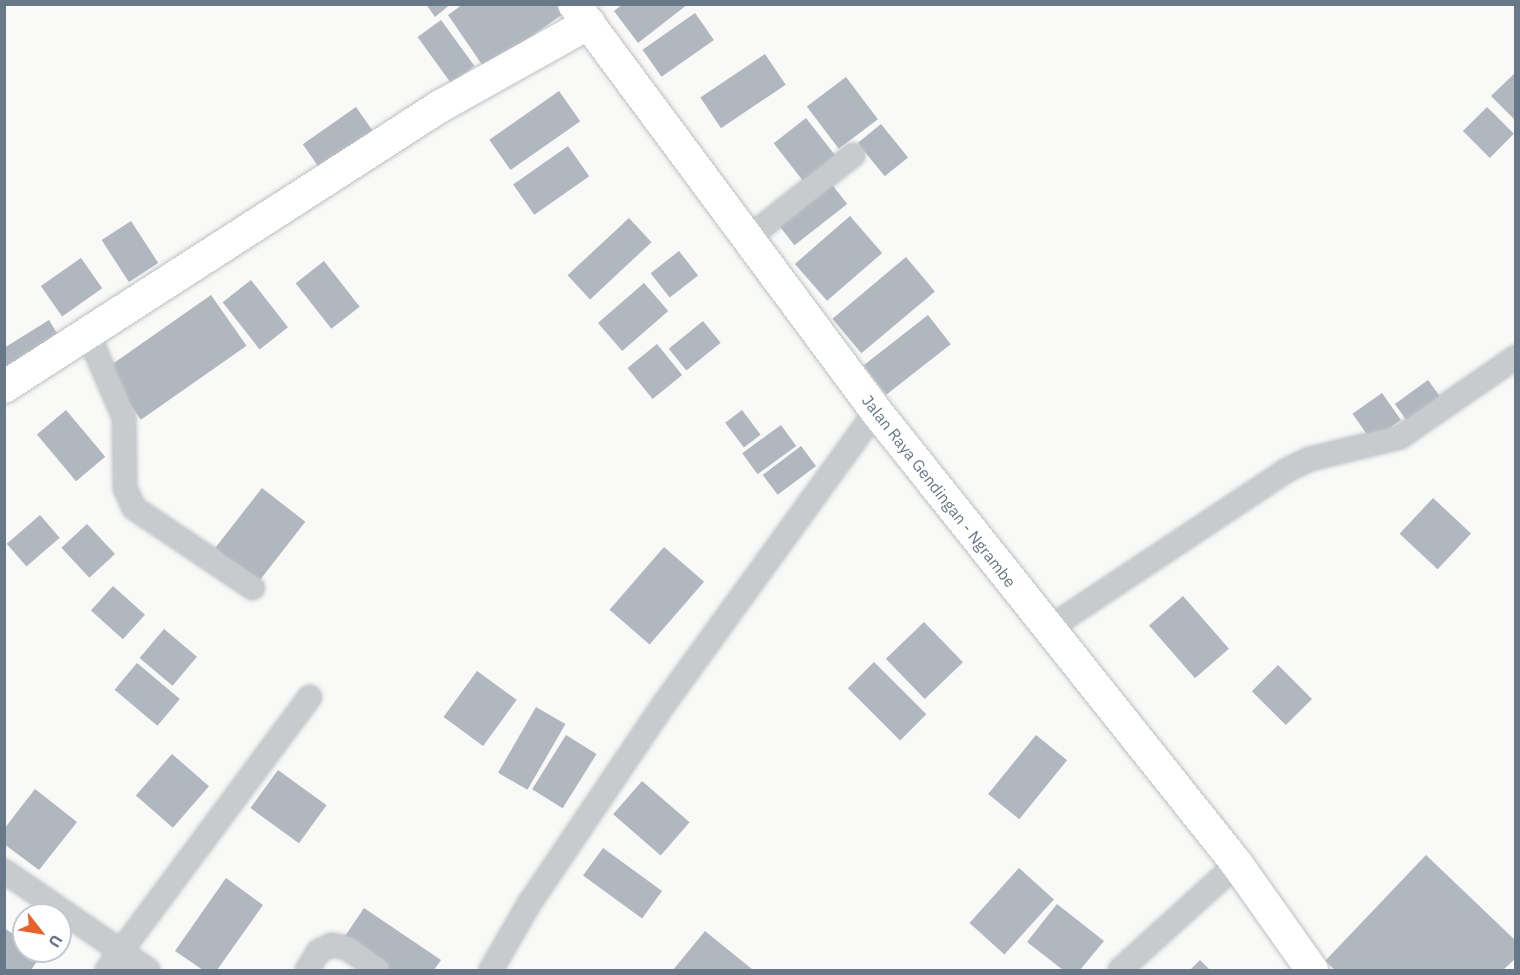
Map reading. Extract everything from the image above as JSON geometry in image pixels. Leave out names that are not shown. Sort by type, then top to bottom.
[{"type":"main road","name":"Jalan Raya Gendingan - Ngrambe","points":[[582,14],[876,411],[1237,864],[1312,970]]},
{"type":"main road","points":[[4,387],[582,14]]},
{"type":"street","points":[[748,238],[853,155]]},
{"type":"street","points":[[88,334],[124,417],[125,488],[134,508],[253,588]]},
{"type":"street","points":[[1048,629],[1287,470],[1310,459],[1400,437],[1515,357]]},
{"type":"street","points":[[491,970],[529,904],[664,704],[876,411]]},
{"type":"street","points":[[113,961],[310,697]]},
{"type":"street","points":[[1120,970],[1237,864]]},
{"type":"street","points":[[4,871],[113,961],[148,970]]},
{"type":"street","points":[[308,970],[319,951],[332,945],[347,948],[378,970]]},
{"type":"building","points":[[426,4],[451,4],[435,17]]},
{"type":"building","points":[[463,4],[557,4],[563,14],[485,69],[448,15]]},
{"type":"building","points":[[623,4],[688,4],[638,43],[614,11]]},
{"type":"building","points":[[695,13],[714,40],[662,77],[643,50]]},
{"type":"building","points":[[441,20],[475,66],[451,83],[418,37]]},
{"type":"building","points":[[765,54],[786,85],[721,128],[700,98]]},
{"type":"building","points":[[1516,72],[1516,121],[1491,96]]},
{"type":"building","points":[[846,77],[878,119],[839,149],[807,106]]},
{"type":"building","points":[[559,91],[580,121],[511,170],[489,140]]},
{"type":"building","points":[[356,107],[375,134],[322,171],[303,144]]},
{"type":"building","points":[[1487,107],[1514,134],[1490,158],[1463,131]]},
{"type":"building","points":[[806,118],[837,158],[805,183],[774,143]]},
{"type":"building","points":[[881,124],[908,157],[885,176],[858,143]]},
{"type":"building","points":[[568,146],[589,176],[534,215],[513,184]]},
{"type":"building","points":[[830,182],[847,204],[794,245],[777,223]]},
{"type":"building","points":[[850,216],[882,253],[827,301],[795,264]]},
{"type":"building","points":[[629,218],[652,242],[590,299],[568,275]]},
{"type":"building","points":[[131,221],[158,263],[129,282],[102,240]]},
{"type":"building","points":[[679,251],[698,275],[670,298],[651,273]]},
{"type":"building","points":[[906,257],[935,291],[861,353],[832,319]]},
{"type":"building","points":[[81,258],[102,288],[62,316],[41,286]]},
{"type":"building","points":[[324,261],[360,307],[331,329],[296,283]]},
{"type":"building","points":[[251,280],[288,327],[260,349],[223,302]]},
{"type":"building","points":[[644,283],[668,311],[622,351],[598,323]]},
{"type":"building","points":[[211,295],[247,346],[141,420],[105,369]]},
{"type":"building","points":[[928,315],[951,344],[886,395],[863,365]]},
{"type":"building","points":[[49,320],[61,340],[4,373],[4,348]]},
{"type":"building","points":[[703,321],[721,343],[686,370],[669,349]]},
{"type":"building","points":[[657,344],[682,375],[653,399],[627,368]]},
{"type":"building","points":[[1428,380],[1443,401],[1410,425],[1395,404]]},
{"type":"building","points":[[1382,393],[1401,420],[1371,441],[1353,414]]},
{"type":"building","points":[[66,410],[105,457],[76,481],[37,434]]},
{"type":"building","points":[[742,410],[761,435],[744,447],[725,423]]},
{"type":"building","points":[[781,425],[796,446],[757,474],[742,453]]},
{"type":"building","points":[[801,446],[816,466],[778,495],[763,475]]},
{"type":"building","points":[[262,488],[305,522],[259,582],[215,548]]},
{"type":"building","points":[[1433,498],[1471,533],[1438,569],[1400,534]]},
{"type":"building","points":[[40,515],[60,538],[26,567],[7,544]]},
{"type":"building","points":[[87,524],[115,554],[89,578],[61,548]]},
{"type":"building","points":[[664,547],[704,582],[650,644],[610,610]]},
{"type":"building","points":[[113,586],[145,615],[123,639],[91,611]]},
{"type":"building","points":[[1183,596],[1229,649],[1195,678],[1149,626]]},
{"type":"building","points":[[924,622],[963,662],[925,699],[886,659]]},
{"type":"building","points":[[164,629],[197,657],[173,686],[140,658]]},
{"type":"building","points":[[874,662],[926,714],[900,740],[848,688]]},
{"type":"building","points":[[137,663],[180,699],[157,726],[115,690]]},
{"type":"building","points":[[1278,665],[1312,699],[1286,725],[1252,691]]},
{"type":"building","points":[[477,671],[517,700],[483,746],[443,717]]},
{"type":"building","points":[[536,707],[565,724],[527,790],[498,773]]},
{"type":"building","points":[[566,735],[597,754],[563,808],[532,789]]},
{"type":"building","points":[[1036,735],[1067,760],[1019,819],[988,794]]},
{"type":"building","points":[[172,754],[209,786],[173,828],[136,796]]},
{"type":"building","points":[[278,770],[327,805],[299,843],[250,808]]},
{"type":"building","points":[[642,781],[690,822],[661,856],[613,814]]},
{"type":"building","points":[[35,789],[77,822],[39,870],[4,844],[4,829]]},
{"type":"building","points":[[603,848],[662,891],[642,918],[583,876]]},
{"type":"building","points":[[1426,855],[1516,941],[1516,958],[1503,970],[1335,970],[1325,961]]},
{"type":"building","points":[[1019,868],[1054,899],[1004,954],[969,923]]},
{"type":"building","points":[[226,878],[263,905],[217,970],[203,970],[175,951]]},
{"type":"building","points":[[1057,904],[1104,941],[1080,970],[1063,970],[1027,942]]},
{"type":"building","points":[[364,908],[441,960],[434,970],[390,970],[343,939]]},
{"type":"building","points":[[4,928],[12,933],[12,963],[36,963],[31,970],[4,970]]},
{"type":"building","points":[[705,931],[753,970],[673,970]]},
{"type":"building","points":[[1200,960],[1210,970],[1190,970]]}]
